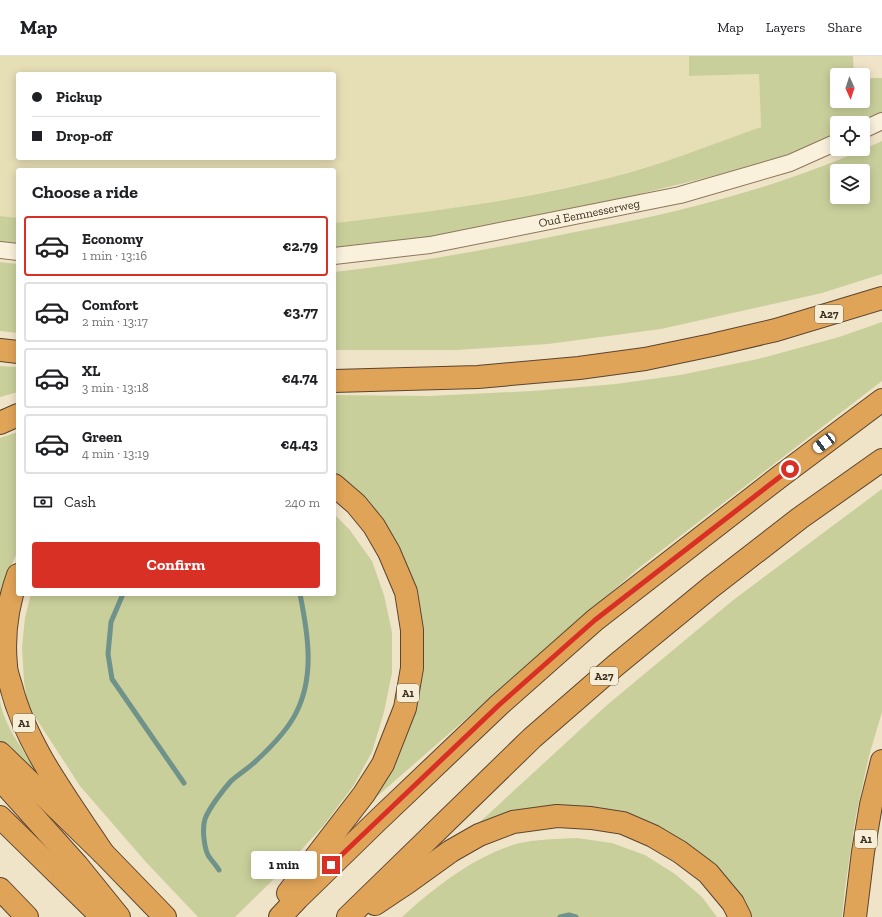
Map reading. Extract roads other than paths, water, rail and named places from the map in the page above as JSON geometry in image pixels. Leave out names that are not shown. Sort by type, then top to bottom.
[{"type":"highway","name":"A27","points":[[340,380],[478,377],[579,368],[645,359],[776,330],[882,298]]},
{"type":"highway","points":[[0,350],[16,352]]},
{"type":"highway","points":[[279,917],[294,894],[499,705],[595,620],[778,478],[882,400]]},
{"type":"highway","points":[[0,423],[16,416]]},
{"type":"highway","name":"A27","points":[[348,917],[532,738],[616,665],[711,587],[800,518],[882,460]]},
{"type":"highway","name":"A1","points":[[294,894],[364,794],[383,764],[405,708],[412,668],[412,630],[406,592],[389,552],[374,526],[356,504],[336,487]]},
{"type":"highway","name":"A1","points":[[16,581],[12,593],[6,628],[6,666],[16,706],[34,745],[103,853]]},
{"type":"highway","name":"A1","points":[[0,753],[103,853],[165,917]]},
{"type":"highway","name":"A1","points":[[855,917],[871,805],[882,761]]},
{"type":"highway","points":[[0,779],[77,866],[119,917]]},
{"type":"highway","name":"A1","points":[[869,917],[871,879],[882,796]]},
{"type":"highway","points":[[355,917],[451,851],[479,835],[513,822],[557,816],[591,818],[623,823],[653,836],[680,852],[708,873],[733,903],[740,917]]},
{"type":"highway","points":[[0,817],[102,917]]},
{"type":"highway","points":[[0,889],[27,917]]},
{"type":"street","points":[[870,127],[882,121]]},
{"type":"street","name":"Oud Eemnesserweg","points":[[336,256],[430,245],[680,195],[790,164],[830,145]]},
{"type":"street","points":[[0,250],[16,252]]},
{"type":"waterway","points":[[122,596],[111,622],[108,654],[112,679],[184,783]]},
{"type":"waterway","points":[[219,870],[208,855],[205,847],[205,819],[216,799],[231,781],[254,763],[283,732],[292,720],[302,699],[308,670],[308,655],[300,596]]},
{"type":"waterway","points":[[560,917],[569,915],[576,917]]}]
